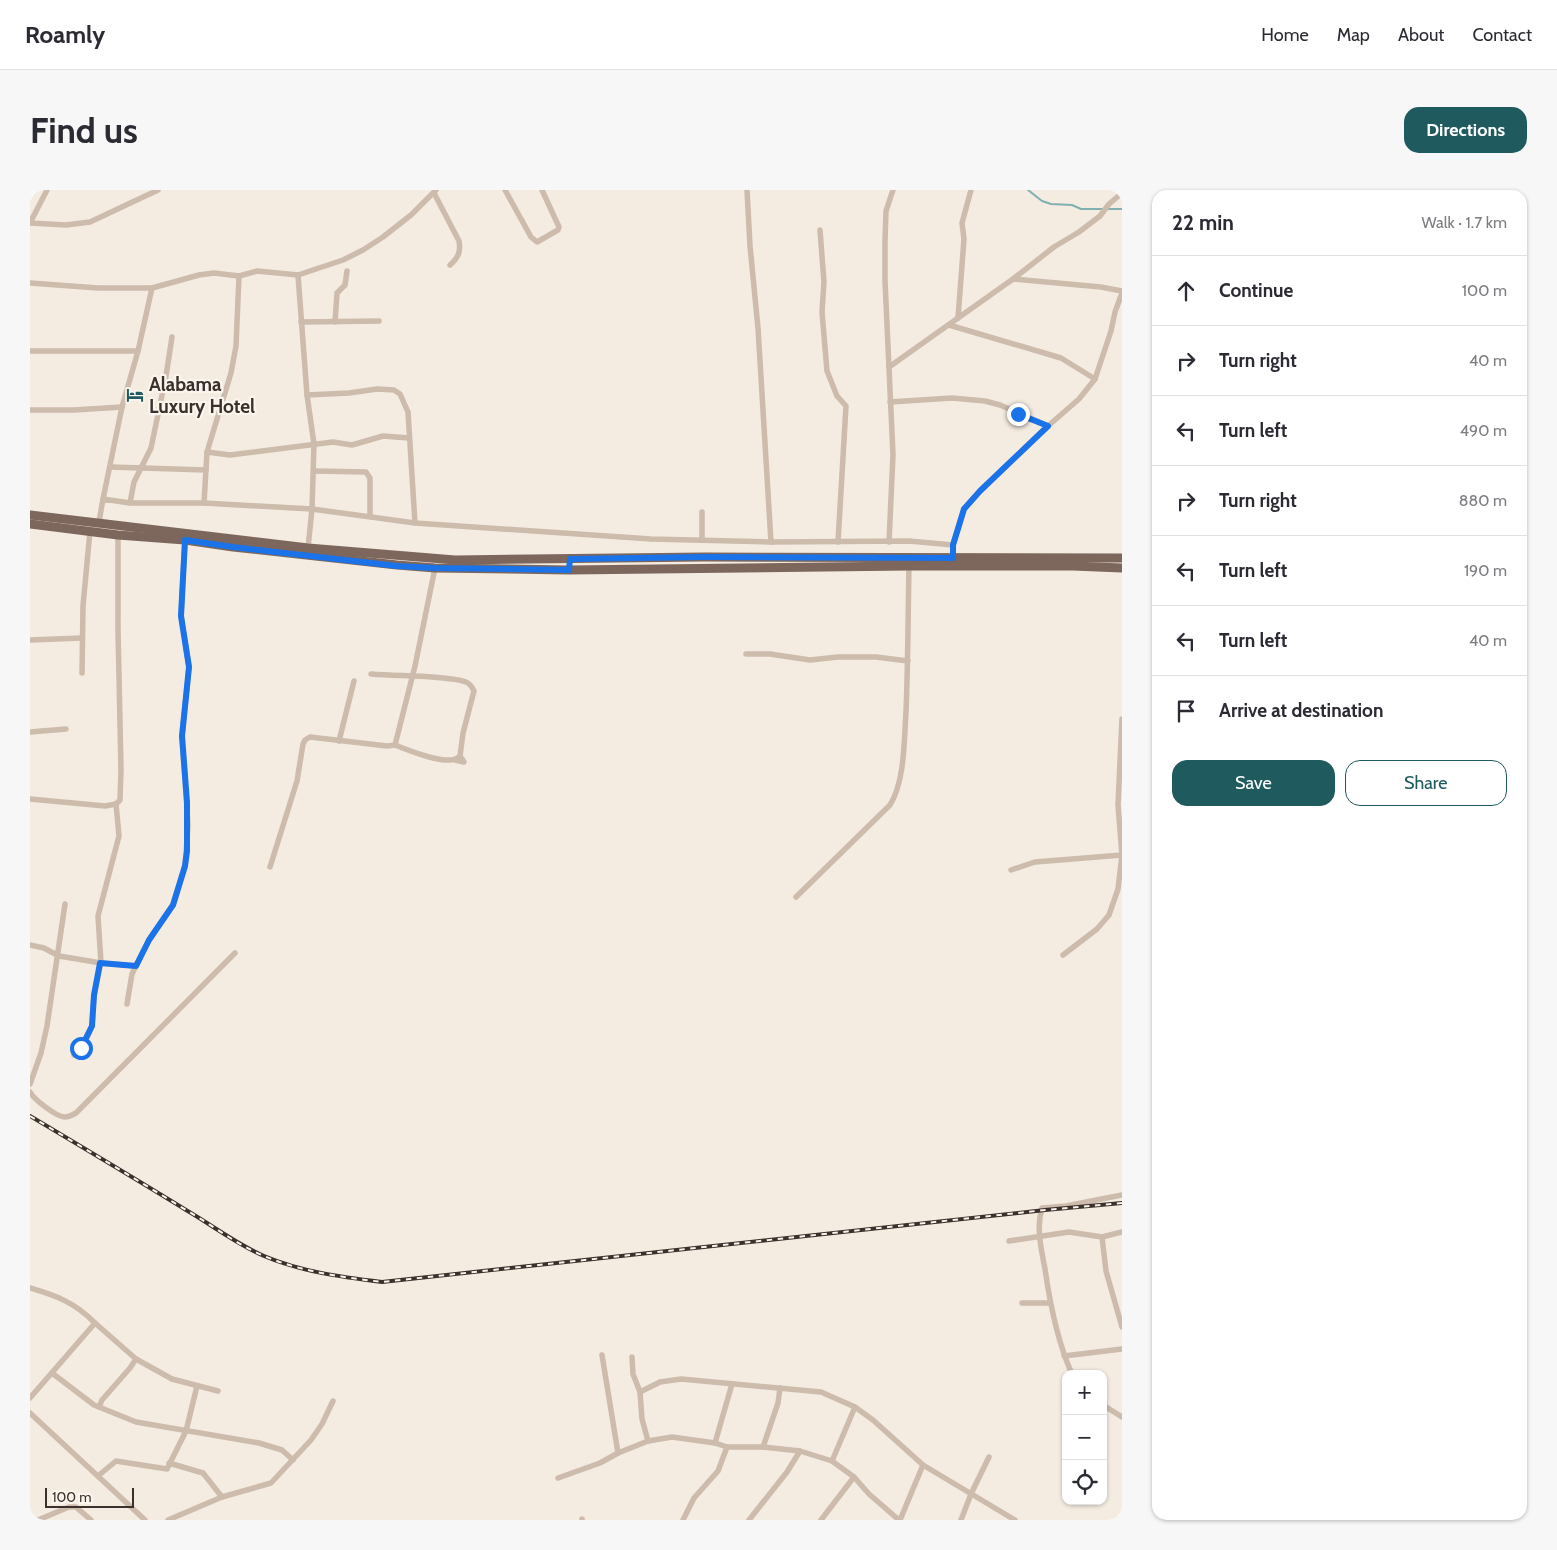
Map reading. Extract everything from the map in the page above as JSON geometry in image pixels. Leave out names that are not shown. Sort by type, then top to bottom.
[{"type":"main road","points":[[30,514],[308,548],[455,560],[704,557],[1122,558]]},
{"type":"main road","points":[[30,524],[118,535],[185,540],[397,566],[435,568],[569,570],[909,566],[1073,566],[1122,568]]},
{"type":"main road","points":[[569,570],[570,559]]},
{"type":"street","points":[[47,190],[30,223],[66,225],[90,222],[156,191]]},
{"type":"street","points":[[504,190],[531,237],[537,242],[558,230],[559,226],[542,190]]},
{"type":"street","points":[[746,190],[758,328],[771,542]]},
{"type":"street","points":[[889,542],[893,455],[884,281],[886,211],[893,190]]},
{"type":"street","points":[[958,318],[964,239],[962,223],[970,190]]},
{"type":"street","points":[[30,283],[98,288],[152,288],[199,275],[214,273],[239,276],[257,271],[298,275],[343,260],[363,250],[411,215],[435,191],[460,241],[460,250],[456,260],[450,265]]},
{"type":"street","points":[[889,367],[1013,279],[1054,247],[1079,232],[1100,216],[1109,204],[1122,193]]},
{"type":"street","points":[[820,230],[824,258],[822,312],[827,371],[838,396],[846,406],[838,542]]},
{"type":"street","points":[[335,322],[337,293],[345,285],[347,271]]},
{"type":"street","points":[[298,275],[307,396],[314,444],[312,509],[308,548]]},
{"type":"street","points":[[204,503],[207,452],[231,373],[236,346],[239,276]]},
{"type":"street","points":[[953,558],[953,545],[964,509],[980,491],[1079,399],[1095,378],[1122,292],[1101,287],[1013,279]]},
{"type":"street","points":[[99,522],[122,407],[138,350],[152,288]]},
{"type":"street","points":[[301,322],[379,321]]},
{"type":"street","points":[[949,325],[1061,358],[1095,378]]},
{"type":"street","points":[[130,503],[134,482],[151,448],[172,337]]},
{"type":"street","points":[[30,351],[138,350]]},
{"type":"street","points":[[307,396],[377,389],[394,390],[400,394],[408,412],[415,523]]},
{"type":"street","points":[[890,402],[952,398],[985,402],[1000,405],[1048,426]]},
{"type":"street","points":[[30,410],[122,407]]},
{"type":"street","points":[[207,452],[230,455],[334,442],[352,445],[383,436],[409,438]]},
{"type":"street","points":[[111,467],[206,470]]},
{"type":"street","points":[[314,471],[366,472],[370,478],[370,516]]},
{"type":"street","points":[[103,499],[130,503],[204,503],[312,509],[415,523],[651,539],[771,542],[909,541],[953,545]]},
{"type":"street","points":[[702,512],[702,540]]},
{"type":"street","points":[[82,673],[83,606],[90,531]]},
{"type":"street","points":[[30,799],[105,806],[116,804],[120,800],[118,535]]},
{"type":"street","points":[[127,1004],[132,974],[149,940],[173,905],[185,866],[187,851],[188,818],[182,736],[189,667],[181,616],[185,540]]},
{"type":"street","points":[[796,897],[890,805],[897,794],[904,748],[908,661],[909,566]]},
{"type":"street","points":[[395,745],[413,674],[435,568]]},
{"type":"street","points":[[30,640],[82,638]]},
{"type":"street","points":[[746,654],[770,654],[810,660],[876,656],[908,661]]},
{"type":"street","points":[[270,867],[297,781],[303,744],[310,737],[387,746],[395,745],[415,754],[442,759],[458,758],[472,704],[474,691],[472,686],[465,682],[413,674],[370,674]]},
{"type":"street","points":[[339,741],[354,681]]},
{"type":"street","points":[[1063,955],[1097,929],[1109,916],[1118,889],[1122,855],[1118,805],[1122,719]]},
{"type":"street","points":[[30,732],[66,729]]},
{"type":"street","points":[[74,1055],[87,1038],[92,1026],[94,995],[100,963],[98,916],[119,836],[116,804]]},
{"type":"street","points":[[1011,870],[1035,862],[1122,855]]},
{"type":"street","points":[[30,1084],[44,1042],[52,999],[54,975],[59,956],[65,904]]},
{"type":"street","points":[[30,945],[44,948],[59,956],[100,963],[136,966]]},
{"type":"street","points":[[30,1092],[36,1099],[59,1116],[67,1118],[76,1113],[235,952]]},
{"type":"street","points":[[1070,1370],[1064,1356],[1050,1303],[1040,1237],[1039,1220],[1042,1208],[1066,1206],[1122,1195]]},
{"type":"street","points":[[1009,1241],[1069,1232],[1102,1237],[1122,1232]]},
{"type":"street","points":[[1102,1237],[1106,1271],[1122,1327]]},
{"type":"street","points":[[30,1288],[57,1296],[82,1310],[136,1359],[172,1379],[218,1391]]},
{"type":"street","points":[[1022,1303],[1050,1303]]},
{"type":"street","points":[[30,1398],[95,1323]]},
{"type":"street","points":[[1064,1356],[1122,1349]]},
{"type":"street","points":[[602,1354],[618,1453]]},
{"type":"street","points":[[632,1357],[633,1374],[640,1392],[642,1419],[648,1441]]},
{"type":"street","points":[[99,1407],[102,1400],[136,1359]]},
{"type":"street","points":[[52,1373],[94,1405],[136,1422],[259,1443],[282,1450],[293,1460]]},
{"type":"street","points":[[640,1392],[660,1382],[681,1379],[821,1392],[855,1407],[873,1420],[923,1465],[1015,1520]]},
{"type":"street","points":[[715,1443],[732,1384]]},
{"type":"street","points":[[98,1476],[116,1461],[167,1469],[186,1431],[197,1386]]},
{"type":"street","points":[[763,1447],[778,1403],[780,1388]]},
{"type":"street","points":[[168,1520],[222,1497],[272,1483],[322,1424],[333,1401]]},
{"type":"street","points":[[832,1461],[855,1407]]},
{"type":"street","points":[[1107,1408],[1122,1417]]},
{"type":"street","points":[[30,1413],[145,1520]]},
{"type":"street","points":[[558,1478],[600,1463],[618,1453],[648,1441],[672,1437],[715,1443],[726,1447],[763,1447],[800,1451],[832,1461],[854,1477],[869,1494],[899,1520],[923,1465]]},
{"type":"street","points":[[683,1520],[694,1498],[718,1471],[726,1447]]},
{"type":"street","points":[[749,1520],[787,1472],[800,1451]]},
{"type":"street","points":[[960,1520],[970,1494],[989,1457]]},
{"type":"street","points":[[169,1463],[203,1473],[222,1497]]},
{"type":"street","points":[[821,1520],[854,1477]]},
{"type":"street","points":[[38,1520],[69,1507],[76,1507],[92,1520]]},
{"type":"waterway","points":[[1028,190],[1042,201],[1051,204],[1072,205],[1081,209],[1122,209]]},
{"type":"railway","points":[[30,1116],[234,1240],[264,1256],[307,1270],[382,1282],[1122,1203]]},
{"type":"place","name":"Alabama Luxury Hotel","points":[[135,395]]},
{"type":"route","points":[[81,1048],[92,1026],[94,995],[100,963],[136,966],[149,940],[173,905],[185,866],[188,825],[182,736],[189,667],[181,616],[185,540],[397,566],[435,568],[569,570],[570,559],[704,557],[953,558],[953,545],[964,509],[980,491],[1048,426],[1018,414]]}]
